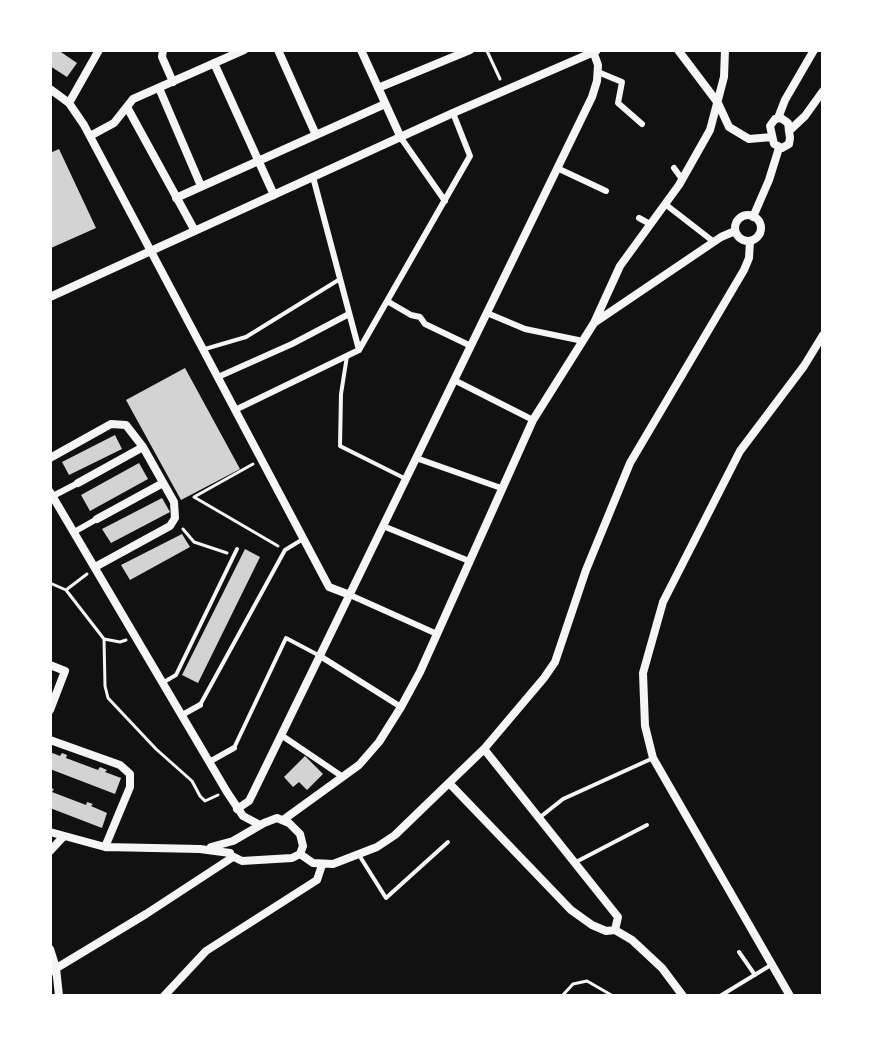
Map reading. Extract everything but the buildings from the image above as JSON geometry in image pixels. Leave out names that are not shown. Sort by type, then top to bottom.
[{"type":"street","points":[[90,136],[114,123],[133,99],[244,50]]},
{"type":"street","points":[[278,50],[316,135]]},
{"type":"street","points":[[361,50],[401,138],[445,201]]},
{"type":"street","points":[[378,88],[470,50]]},
{"type":"street","points":[[678,50],[718,103],[729,127],[749,139],[772,137]]},
{"type":"street","points":[[283,820],[368,756],[401,707],[533,420],[594,323],[620,266],[682,179],[710,130],[724,77],[725,50]]},
{"type":"street","points":[[778,118],[787,121],[789,144],[785,148],[774,144],[770,126],[778,118],[814,50]]},
{"type":"street","points":[[69,103],[96,51]]},
{"type":"street","points":[[162,51],[173,82]]},
{"type":"street","points":[[50,297],[596,51],[598,72],[592,97],[249,801],[240,812],[242,834]]},
{"type":"street","points":[[214,63],[274,195]]},
{"type":"street","points":[[598,72],[622,82],[618,103],[642,124]]},
{"type":"street","points":[[159,88],[201,186]]},
{"type":"street","points":[[50,89],[69,103],[90,136],[329,587],[437,634]]},
{"type":"street","points":[[789,131],[805,116],[823,91]]},
{"type":"street","points":[[176,198],[385,104]]},
{"type":"street","points":[[127,107],[195,231]]},
{"type":"street","points":[[235,410],[359,350],[470,156],[453,113]]},
{"type":"street","points":[[753,217],[779,148]]},
{"type":"street","points":[[557,168],[606,191]]},
{"type":"street","points":[[674,168],[682,179]]},
{"type":"street","points":[[313,177],[359,350]]},
{"type":"street","points":[[665,204],[714,242]]},
{"type":"street","points":[[741,217],[753,217],[759,222],[758,236],[750,241],[740,239],[735,231],[737,221],[741,217]]},
{"type":"street","points":[[639,218],[650,224]]},
{"type":"street","points":[[594,323],[735,231]]},
{"type":"street","points":[[300,854],[322,865],[359,855],[395,835],[484,749],[555,662],[586,570],[630,463],[744,270],[749,258],[750,241]]},
{"type":"street","points":[[387,301],[471,346]]},
{"type":"street","points":[[487,313],[525,329],[583,341]]},
{"type":"street","points":[[218,377],[349,314]]},
{"type":"street","points":[[790,996],[653,758],[645,726],[643,673],[663,602],[740,451],[804,366],[823,335]]},
{"type":"street","points":[[454,380],[533,420]]},
{"type":"street","points":[[50,458],[114,424],[126,425],[143,447],[174,502],[175,518],[170,526],[95,567]]},
{"type":"street","points":[[143,447],[52,494],[227,792],[240,812],[260,825]]},
{"type":"street","points":[[416,458],[501,488]]},
{"type":"street","points":[[74,532],[163,483]]},
{"type":"street","points":[[383,526],[469,561]]},
{"type":"street","points":[[320,656],[401,707]]},
{"type":"street","points":[[50,665],[65,671],[50,710]]},
{"type":"street","points":[[182,715],[200,705]]},
{"type":"street","points":[[281,735],[343,777]]},
{"type":"street","points":[[50,740],[120,765],[130,774],[130,787],[105,847]]},
{"type":"street","points":[[209,762],[234,748]]},
{"type":"street","points":[[484,749],[618,917],[615,930]]},
{"type":"street","points":[[450,784],[571,910],[592,925],[606,931],[615,930],[632,940],[662,968],[683,996]]},
{"type":"street","points":[[50,832],[105,847],[204,849],[232,855],[242,861],[292,858],[300,854],[303,846],[294,826],[283,820],[270,820],[233,841],[229,848],[232,855]]},
{"type":"street","points":[[50,851],[63,837]]},
{"type":"street","points":[[204,849],[233,841]]},
{"type":"street","points":[[204,849],[211,853],[213,864],[207,874]]},
{"type":"street","points":[[53,970],[207,874],[232,855]]},
{"type":"street","points":[[164,996],[206,951],[317,880],[322,865]]},
{"type":"street","points":[[50,949],[59,996]]},
{"type":"lane","points":[[204,349],[246,337],[340,279]]},
{"type":"lane","points":[[347,356],[341,394],[340,446],[406,479]]},
{"type":"lane","points":[[200,705],[285,550],[304,539]]},
{"type":"lane","points":[[163,682],[176,675],[237,549]]},
{"type":"lane","points":[[234,748],[286,638],[320,656]]},
{"type":"lane","points":[[538,819],[563,799],[653,758]]},
{"type":"lane","points":[[573,863],[647,825]]},
{"type":"lane","points":[[359,855],[386,898],[448,842]]},
{"type":"lane","points":[[739,952],[755,975]]},
{"type":"lane","points":[[720,996],[773,964]]},
{"type":"path","points":[[482,50],[487,51],[506,90]]},
{"type":"path","points":[[261,459],[194,497],[285,550]]},
{"type":"path","points":[[175,518],[189,539],[234,556]]},
{"type":"path","points":[[66,590],[95,567]]},
{"type":"path","points":[[50,583],[66,590],[104,639],[108,698],[156,749],[192,781],[205,801],[227,792]]},
{"type":"path","points":[[104,639],[120,642],[135,635]]},
{"type":"path","points":[[562,996],[573,984],[587,981],[613,996]]}]
